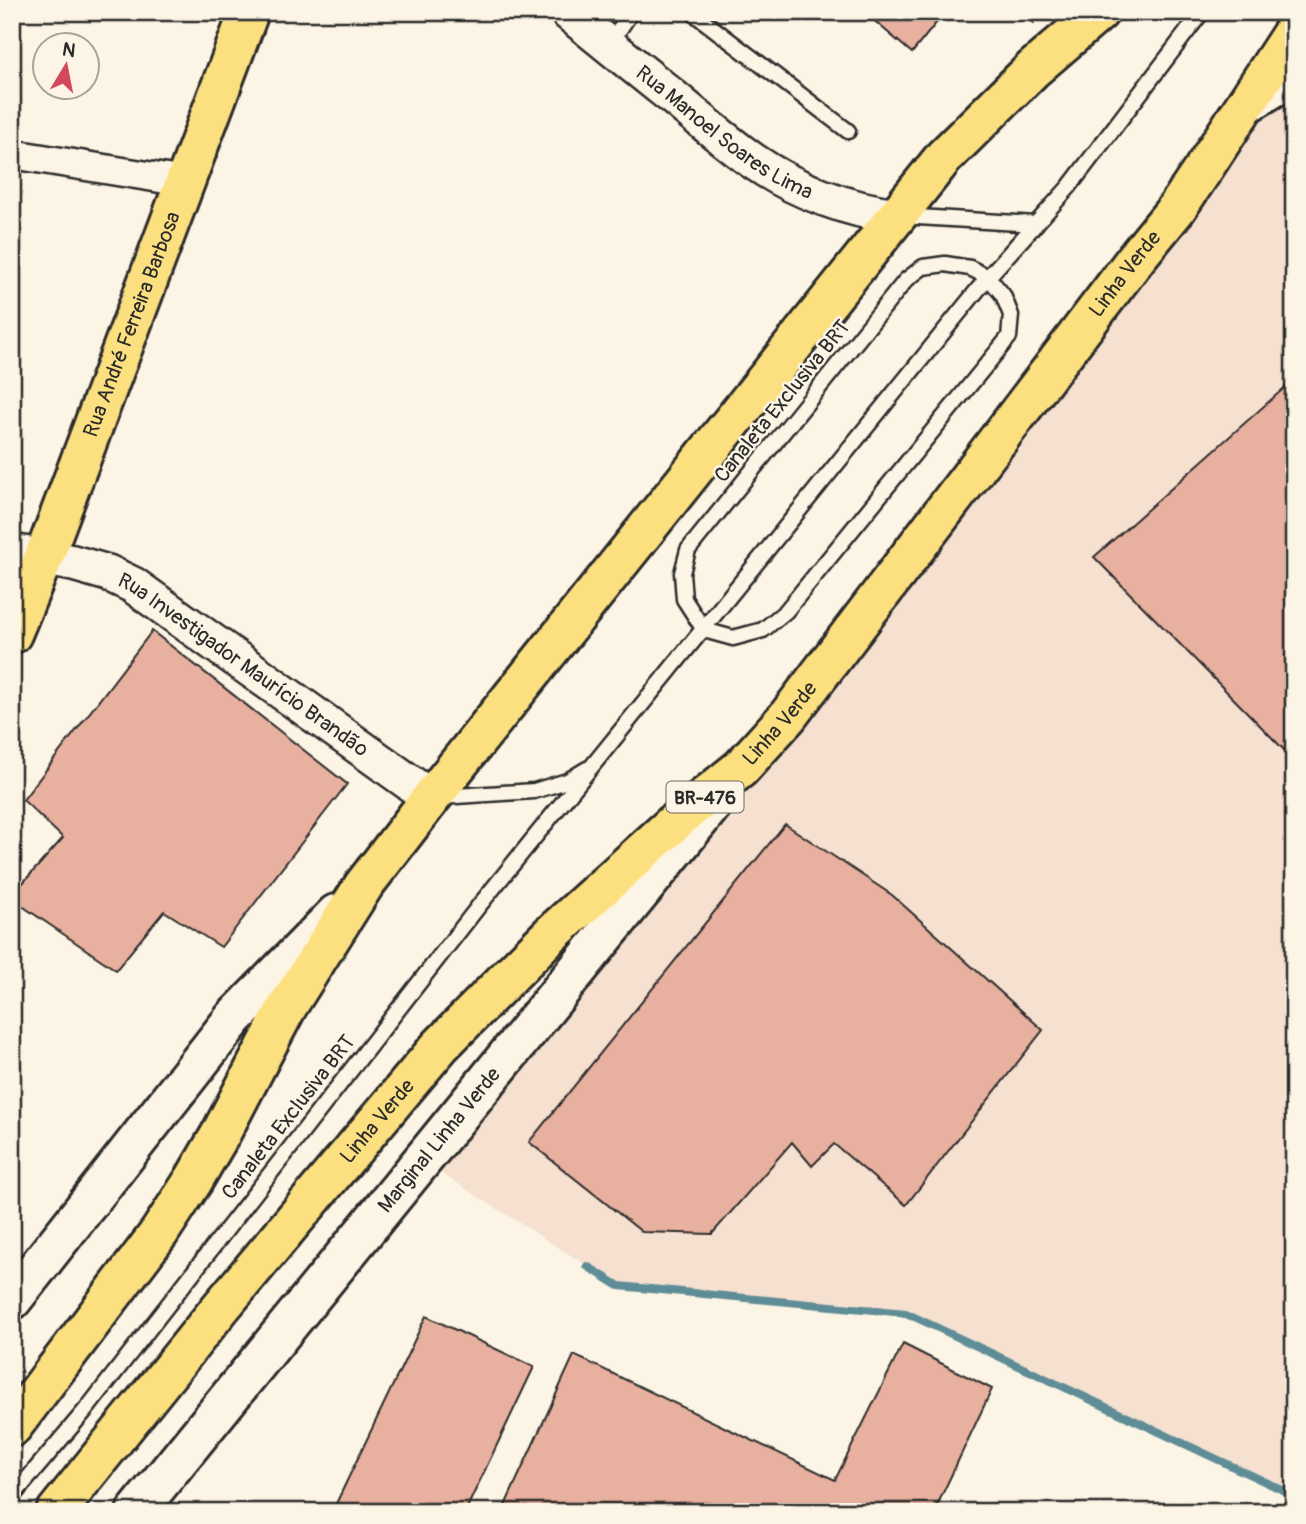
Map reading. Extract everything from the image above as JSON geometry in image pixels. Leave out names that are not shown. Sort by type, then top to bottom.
[{"type":"main road","name":"Rua André Ferreira Barbosa","points":[[12,634],[28,554],[185,182],[249,12]]},
{"type":"main road","points":[[1032,69],[1078,12]]},
{"type":"main road","points":[[12,1427],[159,1233],[193,1181],[287,1007],[364,885],[944,157],[1032,69],[1099,12]]},
{"type":"main road","name":"Linha Verde","points":[[56,1512],[221,1307],[440,1046],[551,934],[685,813],[741,768],[788,716],[1177,208],[1294,30]]},
{"type":"main road","points":[[1246,104],[1294,75]]},
{"type":"main road","name":"Marginal Linha Verde","points":[[136,1512],[741,768]]},
{"type":"main road","points":[[12,1300],[234,1018],[364,885]]},
{"type":"street","name":"Rua Manoel Soares Lima","points":[[577,15],[609,45],[755,162],[826,198],[854,208],[898,216]]},
{"type":"street","points":[[12,154],[185,182]]},
{"type":"street","name":"Rua Investigador Maurício Brandão","points":[[28,554],[108,573],[133,585],[431,798]]},
{"type":"lane","points":[[609,45],[631,12]]},
{"type":"lane","points":[[692,12],[848,131]]},
{"type":"lane","name":"Canaleta Exclusiva BRT","points":[[12,1497],[89,1406],[478,907],[988,277],[1069,187],[1202,12]]},
{"type":"lane","points":[[898,216],[1036,224]]},
{"type":"lane","name":"Canaleta Exclusiva BRT","points":[[704,630],[684,599],[681,573],[688,550],[906,280],[923,267],[945,264],[970,268],[988,277]]},
{"type":"lane","points":[[704,630],[733,638],[763,631],[786,611],[988,364],[1009,337],[1011,315],[1003,295],[988,277]]},
{"type":"lane","name":"Canaleta Exclusiva BRT","points":[[431,798],[534,791],[567,780],[597,762]]},
{"type":"shaded area","points":[[1294,86],[1294,1493],[1289,1493],[906,1313],[619,1286],[422,1161],[1137,257]]},
{"type":"building","points":[[864,12],[945,12],[912,53]]},
{"type":"building","points":[[1291,382],[1294,385],[1294,760],[1094,557]]},
{"type":"building","points":[[152,631],[347,784],[221,947],[164,911],[116,970],[12,899],[12,895],[63,838],[23,800]]},
{"type":"building","points":[[785,824],[892,895],[1043,1030],[906,1205],[834,1144],[812,1166],[792,1142],[712,1234],[642,1232],[529,1142]]},
{"type":"building","points":[[426,1316],[534,1367],[465,1512],[332,1512]]},
{"type":"building","points":[[903,1344],[992,1389],[934,1512],[502,1512],[574,1355],[835,1480]]},
{"type":"waterway","points":[[587,1266],[619,1286],[906,1313],[1289,1493],[1294,1493]]}]
